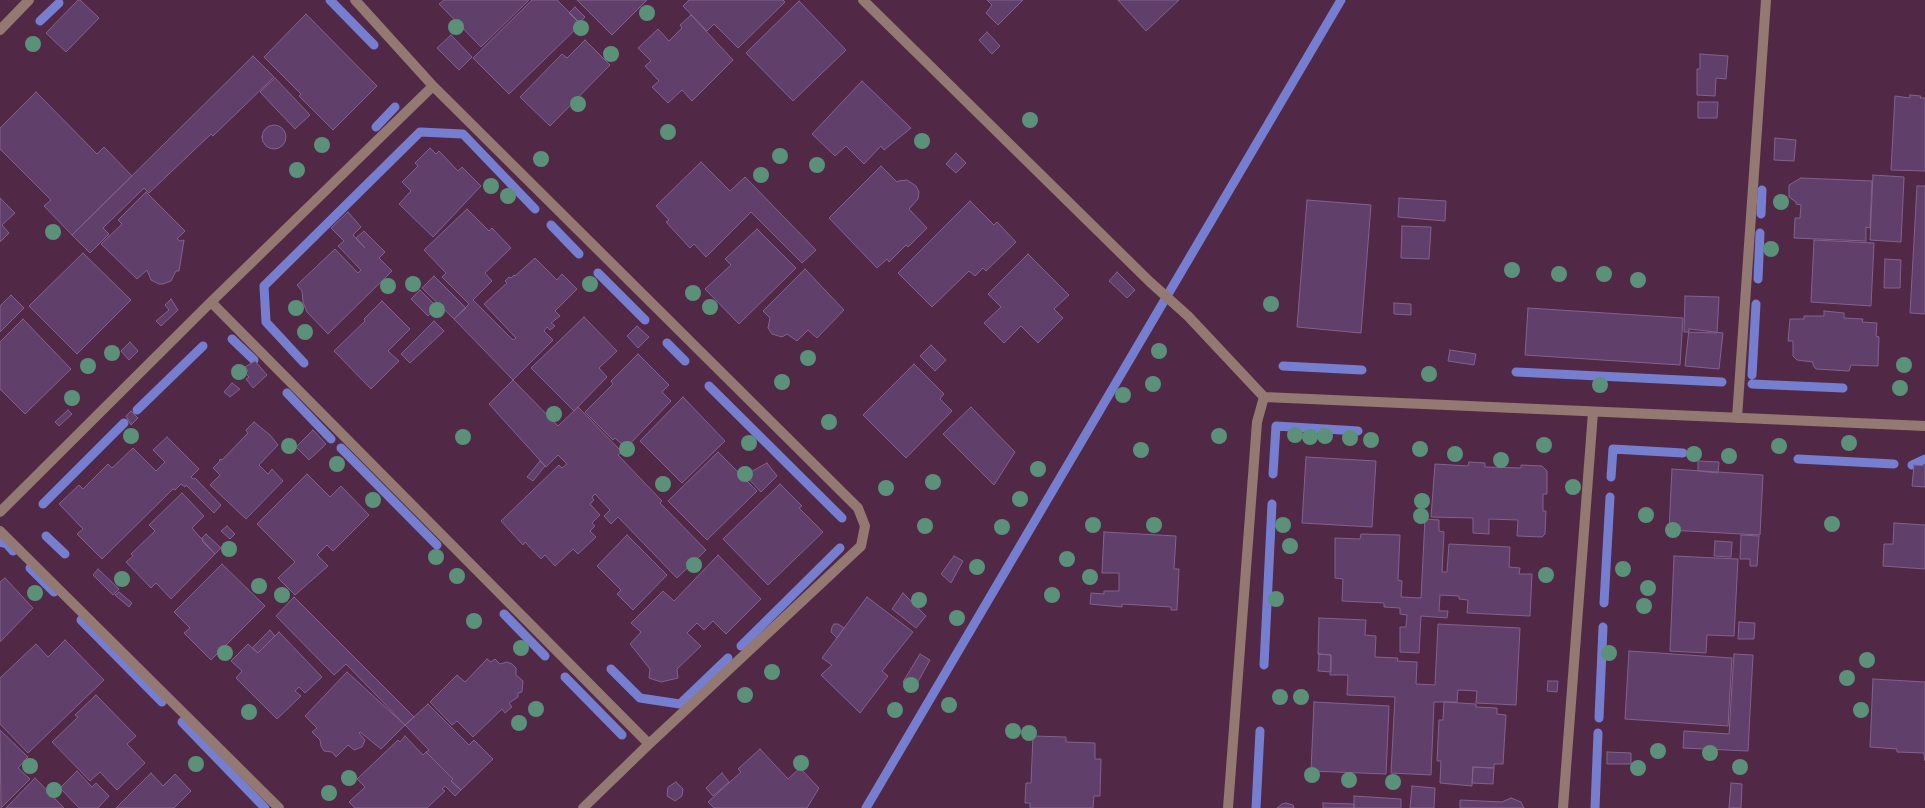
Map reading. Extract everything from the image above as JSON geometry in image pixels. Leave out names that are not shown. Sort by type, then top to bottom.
[{"type":"street","points":[[0,30],[29,0]]},
{"type":"street","points":[[354,0],[433,86],[858,508],[865,526],[861,546],[583,808]]},
{"type":"street","points":[[863,0],[1150,282],[1188,316],[1264,397],[1925,426]]},
{"type":"street","points":[[1737,418],[1766,0]]},
{"type":"street","points":[[0,512],[211,302],[433,86]]},
{"type":"street","points":[[211,302],[649,744]]},
{"type":"street","points":[[1228,808],[1257,422],[1264,397]]},
{"type":"street","points":[[1563,808],[1594,412]]},
{"type":"street","points":[[0,531],[278,808]]},
{"type":"building","points":[[78,0],[99,18],[66,52],[46,33]]},
{"type":"building","points":[[444,0],[529,0],[481,47],[439,4]]},
{"type":"building","points":[[532,0],[557,0],[581,24],[509,94],[473,58]]},
{"type":"building","points":[[577,0],[647,0],[612,35]]},
{"type":"building","points":[[689,0],[783,0],[785,2],[738,48],[714,24],[707,31],[683,6]]},
{"type":"building","points":[[987,0],[1023,0],[998,25],[986,13],[992,5]]},
{"type":"building","points":[[1118,0],[1179,0],[1146,31]]},
{"type":"building","points":[[799,1],[846,50],[793,101],[746,53]]},
{"type":"building","points":[[575,7],[585,17],[579,23],[569,13]]},
{"type":"building","points":[[306,14],[377,86],[333,130],[264,57]]},
{"type":"building","points":[[691,15],[733,60],[692,101],[682,90],[668,103],[652,87],[659,81],[645,66],[651,61],[638,48],[658,29],[669,41],[682,28],[680,25]]},
{"type":"building","points":[[987,32],[1000,46],[992,54],[979,40]]},
{"type":"building","points":[[451,35],[472,57],[459,70],[437,48]]},
{"type":"building","points":[[585,40],[610,65],[550,126],[520,97],[562,54],[567,58]]},
{"type":"building","points":[[1700,54],[1728,56],[1726,79],[1716,78],[1715,96],[1697,95],[1697,69],[1700,69]]},
{"type":"building","points":[[253,56],[274,77],[213,136],[211,134],[149,193],[144,188],[103,228],[109,234],[90,253],[72,235]]},
{"type":"building","points":[[275,78],[310,115],[295,129],[260,92]]},
{"type":"building","points":[[862,81],[911,128],[884,150],[881,146],[864,164],[846,146],[835,156],[812,134]]},
{"type":"building","points":[[36,92],[97,154],[104,147],[132,176],[72,235],[44,206],[51,200],[0,149],[0,128]]},
{"type":"building","points":[[1910,95],[1925,98],[1925,171],[1891,170],[1895,96],[1910,98]]},
{"type":"building","points":[[1698,102],[1718,102],[1717,118],[1698,118]]},
{"type":"building","points":[[274,125],[279,126],[285,132],[285,142],[279,148],[274,149],[269,148],[263,142],[262,137],[263,132],[269,126]]},
{"type":"building","points":[[1775,138],[1796,140],[1794,161],[1774,160]]},
{"type":"building","points":[[430,148],[436,154],[439,151],[458,171],[462,167],[481,186],[433,237],[399,204],[411,191],[402,182],[418,166],[415,163]]},
{"type":"building","points":[[956,153],[966,163],[956,173],[946,164]]},
{"type":"building","points":[[701,162],[730,191],[745,177],[816,250],[802,263],[751,212],[706,257],[694,244],[690,248],[666,222],[669,220],[656,206]]},
{"type":"building","points":[[881,166],[897,182],[907,180],[916,186],[919,192],[918,199],[909,209],[927,228],[908,247],[906,245],[889,262],[887,259],[877,268],[829,218]]},
{"type":"building","points":[[1873,175],[1904,177],[1901,242],[1870,240]]},
{"type":"building","points":[[1801,178],[1872,181],[1870,228],[1866,227],[1866,241],[1794,238],[1795,218],[1800,218],[1801,205],[1796,204],[1789,197],[1789,185]]},
{"type":"building","points":[[1917,186],[1925,186],[1925,314],[1910,313]]},
{"type":"building","points":[[146,192],[185,231],[177,239],[180,241],[184,240],[179,271],[176,271],[171,281],[163,284],[151,280],[147,270],[137,279],[101,244],[122,224],[118,220]]},
{"type":"building","points":[[0,198],[15,213],[2,225],[9,233],[0,242]]},
{"type":"building","points":[[1399,198],[1446,201],[1445,221],[1398,217]]},
{"type":"building","points":[[1307,200],[1371,205],[1361,333],[1297,327]]},
{"type":"building","points":[[970,201],[994,225],[997,222],[1016,242],[986,271],[983,268],[975,276],[969,271],[932,307],[898,273]]},
{"type":"building","points":[[467,209],[489,231],[492,228],[511,248],[485,273],[492,281],[473,300],[513,340],[516,338],[484,304],[507,283],[505,281],[509,277],[515,276],[535,258],[557,280],[562,274],[577,289],[555,311],[560,316],[551,323],[555,326],[550,330],[547,327],[544,331],[553,340],[513,380],[454,319],[469,304],[442,277],[446,273],[424,250]]},
{"type":"building","points":[[348,212],[361,227],[353,235],[365,248],[356,238],[364,231],[385,252],[379,258],[392,271],[328,334],[307,312],[303,302],[302,291],[297,285],[335,249],[358,273],[361,270],[338,246],[344,241],[331,228]]},
{"type":"building","points":[[1402,226],[1431,227],[1429,259],[1401,258]]},
{"type":"building","points":[[757,229],[796,268],[739,324],[705,289],[731,265],[725,259]]},
{"type":"building","points":[[1814,240],[1874,243],[1871,306],[1811,302]]},
{"type":"building","points":[[83,253],[131,300],[77,354],[29,306]]},
{"type":"building","points":[[1028,254],[1069,295],[1054,309],[1063,318],[1038,343],[1021,326],[1004,343],[984,323],[1001,307],[988,294]]},
{"type":"building","points":[[1885,259],[1901,260],[1900,288],[1884,288]]},
{"type":"building","points":[[805,269],[844,310],[817,338],[808,330],[797,341],[787,334],[782,337],[772,334],[768,328],[770,318],[763,311]]},
{"type":"building","points":[[1117,272],[1135,290],[1127,298],[1109,281]]},
{"type":"building","points":[[434,276],[466,308],[454,319],[422,288]]},
{"type":"building","points":[[420,290],[437,307],[428,316],[411,299]]},
{"type":"building","points":[[11,295],[24,308],[0,332],[0,306]]},
{"type":"building","points":[[1685,296],[1719,297],[1717,333],[1684,332]]},
{"type":"building","points":[[171,299],[178,310],[161,326],[156,321],[169,310],[165,305]]},
{"type":"building","points":[[382,301],[410,329],[388,351],[399,361],[371,389],[334,351],[365,321],[364,319]]},
{"type":"building","points":[[1394,303],[1411,304],[1411,315],[1394,314]]},
{"type":"building","points":[[1528,308],[1683,318],[1680,365],[1525,355]]},
{"type":"building","points":[[1824,311],[1844,313],[1844,318],[1863,319],[1862,322],[1877,323],[1876,336],[1879,337],[1878,366],[1851,365],[1849,371],[1816,369],[1813,362],[1797,360],[1793,356],[1793,341],[1788,341],[1790,319],[1804,319],[1804,316],[1824,316]]},
{"type":"building","points":[[584,317],[617,351],[599,368],[607,377],[574,411],[531,368]]},
{"type":"building","points":[[23,319],[71,369],[25,414],[0,389],[0,342]]},
{"type":"building","points":[[434,321],[444,331],[410,363],[401,354]]},
{"type":"building","points":[[637,326],[649,337],[638,348],[627,336]]},
{"type":"building","points":[[1689,329],[1723,333],[1719,369],[1685,366]]},
{"type":"building","points":[[130,342],[138,351],[129,360],[121,351]]},
{"type":"building","points":[[931,345],[946,360],[935,371],[920,356]]},
{"type":"building","points":[[1450,350],[1476,354],[1474,365],[1448,361]]},
{"type":"building","points":[[638,354],[669,385],[662,392],[671,401],[626,448],[615,438],[613,440],[585,412],[613,384],[611,381]]},
{"type":"building","points":[[255,361],[267,375],[253,388],[246,379],[249,377],[245,373],[248,371],[245,367]]},
{"type":"building","points":[[914,364],[944,394],[940,399],[952,411],[906,458],[863,415]]},
{"type":"building","points":[[513,380],[558,426],[578,407],[622,452],[618,455],[662,501],[660,503],[706,550],[677,578],[618,517],[611,524],[604,516],[610,510],[595,494],[592,497],[594,500],[590,504],[600,515],[592,523],[595,526],[590,531],[596,537],[578,554],[573,549],[555,566],[545,555],[541,559],[525,542],[523,545],[501,521],[559,465],[562,468],[567,464],[558,455],[546,467],[489,404]]},
{"type":"building","points":[[232,383],[240,389],[230,397],[224,392]]},
{"type":"building","points":[[683,397],[725,441],[682,483],[640,441]]},
{"type":"building","points":[[971,407],[1015,452],[994,485],[943,434]]},
{"type":"building","points":[[68,410],[72,414],[59,426],[55,422]]},
{"type":"building","points":[[131,411],[138,418],[131,425],[126,416]]},
{"type":"building","points":[[254,422],[270,435],[278,445],[259,465],[268,474],[272,469],[283,481],[246,519],[210,485],[220,475],[213,468],[248,433],[246,430]]},
{"type":"building","points":[[313,430],[326,444],[309,460],[296,447]]},
{"type":"building","points":[[167,437],[199,469],[191,477],[195,478],[221,505],[214,513],[186,485],[185,487],[181,484],[175,490],[173,489],[102,559],[77,534],[83,529],[59,504],[79,485],[83,489],[108,464],[112,468],[133,448],[156,471],[165,462],[153,450]]},
{"type":"building","points":[[718,452],[757,491],[707,540],[668,501]]},
{"type":"building","points":[[1306,457],[1376,461],[1372,527],[1302,523]]},
{"type":"building","points":[[540,461],[545,466],[533,481],[527,477]]},
{"type":"building","points":[[1698,461],[1719,462],[1718,473],[1698,471]]},
{"type":"building","points":[[1469,462],[1485,463],[1485,467],[1521,468],[1521,465],[1542,466],[1547,471],[1547,494],[1543,494],[1543,511],[1546,511],[1545,534],[1542,537],[1517,536],[1518,520],[1489,519],[1489,534],[1473,533],[1473,518],[1431,517],[1435,464],[1468,466]]},
{"type":"building","points":[[767,463],[777,476],[761,492],[745,475]]},
{"type":"building","points":[[1914,465],[1925,466],[1925,487],[1912,486]]},
{"type":"building","points":[[1672,469],[1763,475],[1760,535],[1669,530]]},
{"type":"building","points":[[307,474],[330,497],[341,486],[369,515],[333,551],[327,545],[317,555],[328,566],[295,595],[278,578],[295,562],[257,524]]},
{"type":"building","points":[[780,484],[802,506],[799,508],[823,532],[768,585],[723,539]]},
{"type":"building","points":[[182,493],[204,516],[192,528],[215,554],[171,599],[156,583],[151,588],[126,562],[133,556],[131,554],[155,531],[149,525]]},
{"type":"building","points":[[1425,519],[1439,520],[1439,531],[1444,532],[1442,572],[1447,572],[1449,544],[1510,547],[1509,567],[1520,568],[1519,574],[1532,574],[1530,616],[1467,613],[1468,600],[1459,599],[1459,596],[1440,595],[1439,611],[1448,611],[1447,618],[1421,616],[1419,653],[1400,652],[1400,627],[1406,627],[1407,615],[1400,614],[1400,608],[1384,607],[1384,603],[1342,601],[1343,579],[1335,578],[1335,538],[1360,539],[1361,534],[1400,535],[1398,580],[1402,581],[1401,597],[1421,598]]},
{"type":"building","points":[[1894,523],[1925,525],[1925,569],[1883,566],[1884,544],[1893,544]]},
{"type":"building","points":[[227,526],[235,534],[230,539],[221,531]]},
{"type":"building","points":[[1104,532],[1176,536],[1174,569],[1179,569],[1177,610],[1171,610],[1171,607],[1122,604],[1122,607],[1090,604],[1091,593],[1104,594],[1104,591],[1119,591],[1119,573],[1102,573]]},
{"type":"building","points":[[206,534],[221,548],[215,554],[202,541]]},
{"type":"building","points":[[627,535],[667,575],[633,610],[617,594],[621,590],[597,566]]},
{"type":"building","points":[[1741,535],[1759,536],[1757,566],[1750,566],[1750,559],[1740,559]]},
{"type":"building","points":[[1715,541],[1732,542],[1731,557],[1714,556]]},
{"type":"building","points":[[718,555],[761,599],[726,634],[713,621],[704,630],[697,623],[687,633],[701,646],[677,669],[678,678],[661,682],[649,678],[650,669],[630,644],[641,632],[631,623],[663,591],[674,601]]},
{"type":"building","points":[[954,556],[963,561],[951,583],[941,574]]},
{"type":"building","points":[[1674,556],[1738,559],[1734,636],[1707,635],[1706,653],[1670,651]]},
{"type":"building","points":[[222,564],[265,606],[211,660],[184,633],[190,628],[174,612]]},
{"type":"building","points":[[98,569],[119,589],[113,595],[93,575]]},
{"type":"building","points":[[5,578],[33,608],[0,642],[0,582]]},
{"type":"building","points":[[119,592],[132,603],[129,607],[115,595]]},
{"type":"building","points":[[903,593],[926,616],[916,628],[892,609]]},
{"type":"building","points":[[294,597],[414,717],[405,725],[346,664],[334,675],[276,616]]},
{"type":"building","points":[[867,597],[913,632],[882,671],[888,676],[860,713],[821,675],[832,665],[822,658]]},
{"type":"building","points":[[1319,618],[1366,620],[1365,635],[1376,636],[1375,657],[1398,658],[1397,661],[1417,662],[1416,684],[1435,685],[1438,624],[1520,628],[1516,705],[1476,703],[1477,691],[1458,690],[1457,702],[1434,702],[1431,775],[1391,773],[1395,697],[1347,695],[1348,675],[1330,675],[1331,655],[1318,654]]},
{"type":"building","points":[[1739,622],[1755,623],[1754,639],[1738,639]]},
{"type":"building","points":[[834,624],[844,628],[837,638],[831,632]]},
{"type":"building","points":[[270,630],[275,636],[258,653],[252,648]]},
{"type":"building","points":[[279,632],[322,677],[305,693],[299,687],[295,691],[301,696],[277,719],[236,678],[242,671],[231,661],[248,644],[258,653]]},
{"type":"building","points":[[65,640],[104,680],[28,753],[0,724],[0,678],[36,644],[48,657]]},
{"type":"building","points":[[1629,651],[1732,658],[1728,726],[1625,719]]},
{"type":"building","points":[[920,654],[930,660],[914,689],[903,682]]},
{"type":"building","points":[[1319,654],[1331,655],[1331,672],[1318,671]]},
{"type":"building","points":[[1734,654],[1753,655],[1748,751],[1683,748],[1684,731],[1729,734]]},
{"type":"building","points":[[487,659],[491,662],[495,659],[500,664],[507,662],[512,664],[516,668],[516,675],[523,681],[522,692],[518,693],[518,697],[509,703],[512,707],[505,713],[502,709],[473,737],[457,721],[452,725],[430,702],[457,675],[465,682]]},
{"type":"building","points":[[347,672],[405,725],[381,749],[360,732],[365,740],[362,747],[354,750],[348,745],[336,757],[332,752],[324,751],[320,740],[312,732],[317,728],[305,716]]},
{"type":"building","points":[[1873,679],[1925,682],[1925,761],[1924,753],[1897,752],[1897,749],[1870,747]]},
{"type":"building","points":[[1548,681],[1558,681],[1557,692],[1547,691]]},
{"type":"building","points":[[96,695],[136,736],[127,744],[145,763],[117,790],[100,772],[90,781],[52,742],[78,717],[75,715]]},
{"type":"building","points":[[1314,702],[1389,706],[1386,774],[1311,771]]},
{"type":"building","points":[[1444,702],[1476,704],[1476,707],[1497,708],[1497,714],[1506,715],[1503,764],[1494,764],[1494,768],[1473,767],[1472,786],[1440,783],[1441,761],[1437,761],[1439,720],[1443,720]]},
{"type":"building","points":[[428,704],[469,745],[474,740],[493,759],[461,790],[451,781],[453,779],[426,752],[429,750],[405,725]]},
{"type":"building","points":[[0,730],[28,757],[18,768],[30,779],[1,808]]},
{"type":"building","points":[[405,736],[423,755],[426,752],[453,779],[451,781],[461,790],[455,796],[445,786],[442,789],[445,791],[427,808],[355,808],[349,802],[365,787],[357,779],[398,740],[400,742]]},
{"type":"building","points":[[1033,736],[1066,737],[1066,742],[1095,743],[1095,759],[1101,759],[1100,796],[1094,796],[1093,808],[1030,808],[1030,803],[1025,803],[1026,783],[1031,783]]},
{"type":"building","points":[[760,749],[788,779],[800,768],[819,788],[807,808],[714,808],[708,802],[741,772],[738,769]]},
{"type":"building","points":[[1607,752],[1631,753],[1631,764],[1607,764]]},
{"type":"building","points":[[1473,767],[1494,768],[1493,784],[1472,783]]},
{"type":"building","points":[[77,771],[92,787],[96,783],[109,796],[98,808],[79,808],[60,788]]},
{"type":"building","points":[[151,773],[163,786],[175,774],[191,791],[174,808],[116,808]]},
{"type":"building","points":[[722,773],[729,782],[713,796],[706,788]]},
{"type":"building","points":[[35,778],[64,808],[6,808]]},
{"type":"building","points":[[676,782],[683,789],[682,796],[675,801],[667,796],[668,787]]},
{"type":"building","points":[[1731,783],[1742,784],[1741,808],[1729,808]]},
{"type":"building","points":[[1412,786],[1435,788],[1434,808],[1410,808]]},
{"type":"building","points":[[1354,796],[1401,799],[1401,808],[1354,808]]},
{"type":"building","points":[[1511,798],[1521,802],[1524,808],[1460,808],[1460,800],[1502,802]]},
{"type":"building","points":[[1323,803],[1354,804],[1354,808],[1323,808]]},
{"type":"building","points":[[1282,804],[1293,805],[1294,808],[1277,808]]},
{"type":"waterway","points":[[330,0],[374,45]]},
{"type":"waterway","points":[[866,808],[1341,0]]},
{"type":"waterway","points":[[40,21],[59,3]]},
{"type":"waterway","points":[[376,127],[395,107]]},
{"type":"waterway","points":[[304,363],[266,322],[264,286],[420,132],[463,134],[535,209]]},
{"type":"waterway","points":[[1761,214],[1762,190]]},
{"type":"waterway","points":[[551,225],[579,254]]},
{"type":"waterway","points":[[1758,279],[1760,233]]},
{"type":"waterway","points":[[598,273],[645,320]]},
{"type":"waterway","points":[[1752,375],[1756,304]]},
{"type":"waterway","points":[[232,339],[254,360]]},
{"type":"waterway","points":[[667,343],[685,361]]},
{"type":"waterway","points":[[137,410],[203,346]]},
{"type":"waterway","points":[[1283,366],[1362,370]]},
{"type":"waterway","points":[[1516,372],[1722,382]]},
{"type":"waterway","points":[[1752,384],[1843,388]]},
{"type":"waterway","points":[[709,386],[842,518]]},
{"type":"waterway","points":[[287,393],[331,439]]},
{"type":"waterway","points":[[43,504],[124,423]]},
{"type":"waterway","points":[[1273,474],[1276,426],[1358,431]]},
{"type":"waterway","points":[[341,448],[437,545]]},
{"type":"waterway","points":[[1611,477],[1613,449],[1683,453]]},
{"type":"waterway","points":[[1798,459],[1894,464]]},
{"type":"waterway","points":[[1912,465],[1925,459]]},
{"type":"waterway","points":[[1604,603],[1610,497]]},
{"type":"waterway","points":[[1264,665],[1272,504]]},
{"type":"waterway","points":[[46,536],[65,554]]},
{"type":"waterway","points":[[0,542],[7,544],[13,551]]},
{"type":"waterway","points":[[741,646],[840,548]]},
{"type":"waterway","points":[[30,568],[54,592]]},
{"type":"waterway","points":[[504,614],[545,656]]},
{"type":"waterway","points":[[81,620],[162,702]]},
{"type":"waterway","points":[[1599,718],[1603,627]]},
{"type":"waterway","points":[[611,669],[640,698],[680,704],[728,658]]},
{"type":"waterway","points":[[565,677],[622,735]]},
{"type":"waterway","points":[[182,722],[265,808]]},
{"type":"waterway","points":[[1256,808],[1260,731]]},
{"type":"waterway","points":[[1595,808],[1598,733]]}]
